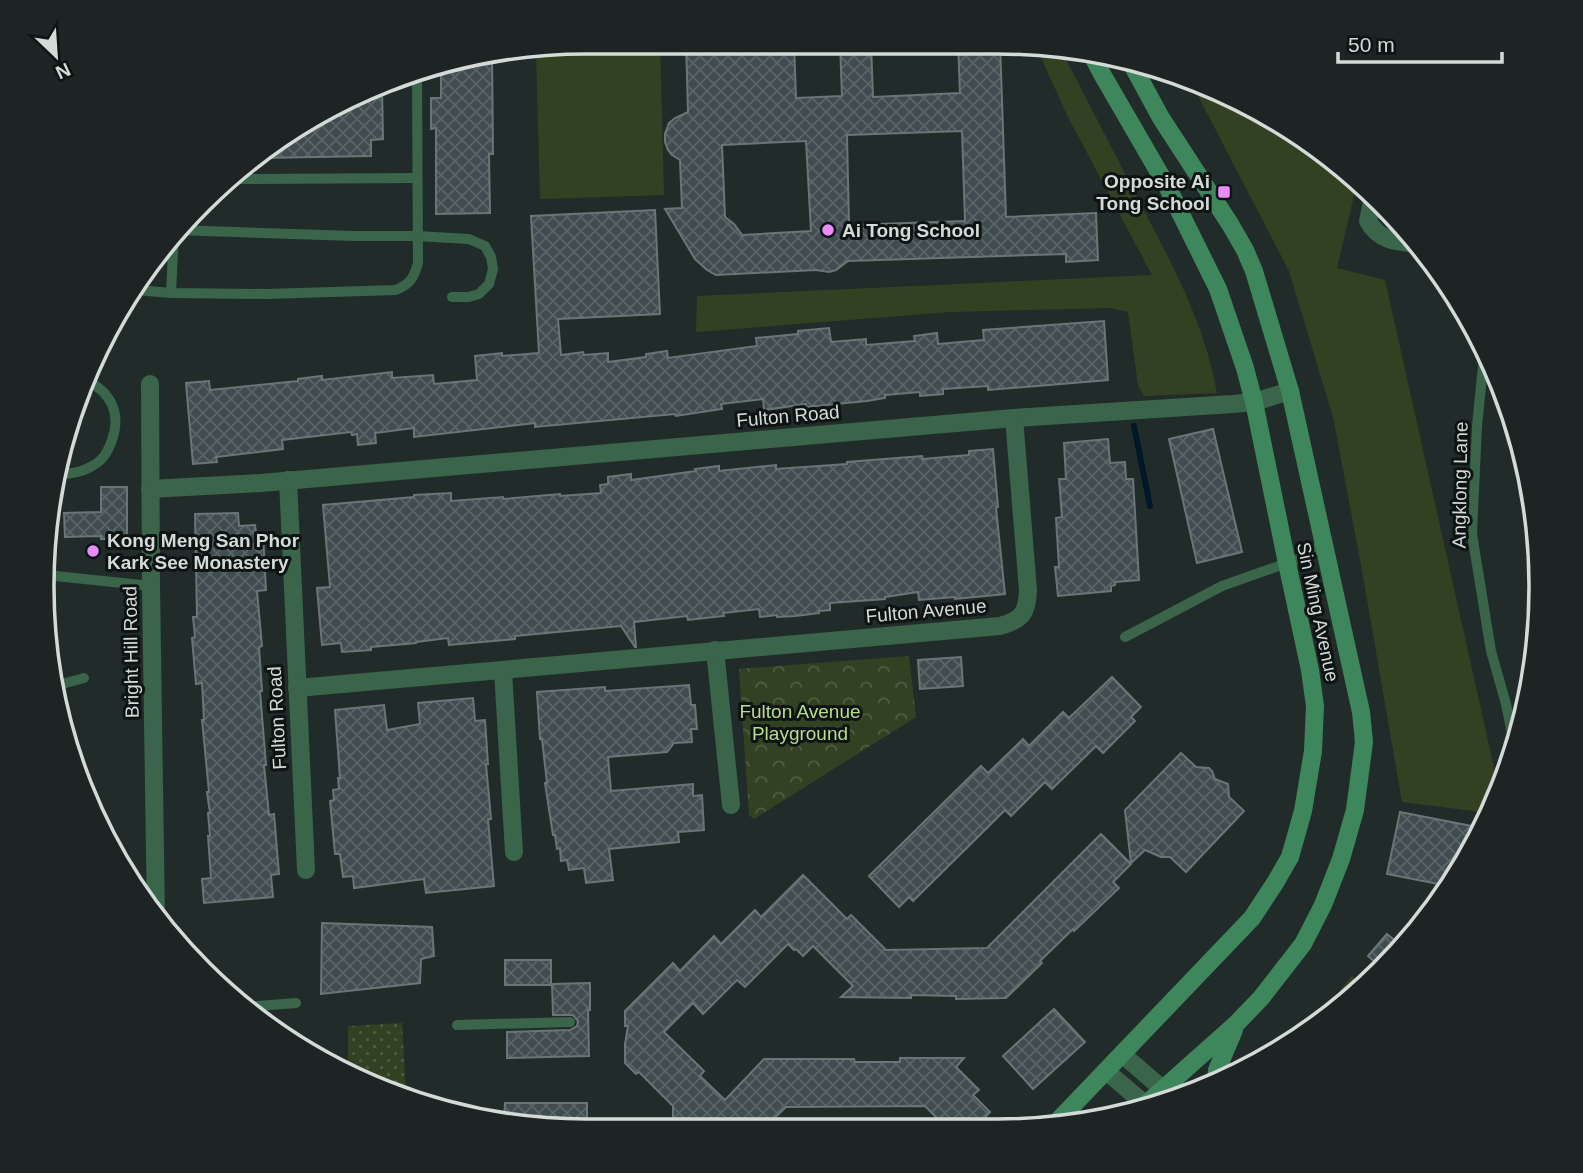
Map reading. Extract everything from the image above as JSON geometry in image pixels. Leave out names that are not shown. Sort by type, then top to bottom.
[{"type":"main road","name":"Sin Ming Avenue","points":[[1065,1114],[1252,918],[1275,883],[1290,857],[1303,811],[1312,751],[1315,706],[1310,670],[1245,368],[1218,289],[1168,188],[1097,64]]},
{"type":"main road","name":"Sin Ming Avenue","points":[[1136,73],[1161,118],[1230,224],[1254,271],[1290,391],[1361,712],[1364,742],[1355,810],[1341,859],[1323,905],[1303,944],[1261,998],[1171,1090]]},
{"type":"main road","points":[[1217,1071],[1236,1024]]},
{"type":"street","points":[[1371,208],[1368,221],[1377,233],[1391,241],[1402,242]]},
{"type":"street","name":"Bright Hill Road","points":[[150,384],[150,586],[156,899]]},
{"type":"street","name":"Fulton Road","points":[[150,489],[261,483],[1014,418],[1254,401],[1290,391]]},
{"type":"street","name":"Fulton Avenue","points":[[297,688],[1011,623],[1021,617],[1026,608],[1028,590],[1014,418]]},
{"type":"street","name":"Fulton Road","points":[[288,480],[306,870]]},
{"type":"street","points":[[715,650],[731,805]]},
{"type":"street","points":[[503,671],[514,852]]},
{"type":"street","points":[[1122,1054],[1166,1092]]},
{"type":"street","points":[[1106,1070],[1139,1100]]},
{"type":"lane","points":[[144,291],[267,294],[396,290],[407,285],[414,277],[418,263],[417,81]]},
{"type":"lane","points":[[244,179],[417,178]]},
{"type":"lane","points":[[190,231],[417,236],[470,239],[485,246],[493,269],[489,284],[479,294],[452,297]]},
{"type":"lane","points":[[171,293],[174,250]]},
{"type":"lane","name":"Angklong Lane","points":[[1483,371],[1472,534],[1491,651],[1510,726]]},
{"type":"lane","points":[[66,473],[91,467],[102,460],[109,449],[116,427],[116,415],[107,395],[94,386]]},
{"type":"lane","points":[[1125,637],[1222,586],[1304,557],[1320,545],[1322,538]]},
{"type":"lane","points":[[1304,557],[1316,559],[1330,571]]},
{"type":"lane","points":[[54,576],[150,586]]},
{"type":"lane","points":[[63,684],[84,678]]},
{"type":"lane","points":[[258,1006],[296,1003]]},
{"type":"lane","points":[[457,1025],[570,1022]]},
{"type":"green space","points":[[660,54],[664,195],[540,199],[536,57]]},
{"type":"green space","points":[[1040,56],[1066,59],[1187,296],[1205,343],[1217,393],[1144,396],[1138,385],[1128,312],[1110,308],[950,312],[696,332],[697,296],[1152,275],[1067,115]]},
{"type":"green space","points":[[1197,94],[1232,109],[1292,144],[1321,164],[1355,193],[1337,268],[1385,280],[1495,773],[1479,812],[1402,802],[1333,417],[1289,271]]},
{"type":"green space","name":"Fulton Avenue Playground","points":[[909,656],[916,717],[754,819],[749,815],[739,669]]},
{"type":"green space","points":[[1352,976],[1355,979],[1347,987],[1334,998]]},
{"type":"green space","points":[[402,1023],[406,1087],[348,1062],[348,1026]]},
{"type":"building","points":[[686,54],[794,54],[796,98],[842,96],[840,54],[871,54],[873,97],[960,93],[958,54],[1000,54],[1006,217],[1096,213],[1098,260],[1066,262],[1066,254],[848,261],[829,272],[816,270],[716,275],[695,259],[665,209],[682,208],[680,160],[672,155],[665,142],[669,123],[688,112]],"holes":[[[962,131],[965,221],[849,225],[847,135]],[[806,141],[811,231],[742,235],[725,217],[722,145]]]},
{"type":"building","points":[[492,63],[493,154],[489,154],[490,213],[436,214],[436,128],[431,129],[431,98],[441,98],[441,74]]},
{"type":"building","points":[[382,95],[383,139],[371,140],[371,156],[271,158],[320,126]]},
{"type":"building","points":[[655,210],[660,314],[558,319],[561,355],[608,353],[608,362],[667,351],[668,358],[757,346],[756,338],[829,328],[831,342],[866,339],[866,345],[915,341],[914,336],[937,333],[938,344],[984,340],[983,330],[1104,321],[1108,380],[988,390],[988,386],[943,389],[943,394],[920,396],[920,392],[885,395],[885,398],[867,401],[806,407],[806,404],[764,410],[763,399],[721,404],[722,409],[676,416],[535,427],[535,423],[414,437],[414,428],[375,433],[376,443],[358,445],[357,434],[352,435],[351,432],[282,440],[283,449],[216,457],[217,462],[193,464],[186,383],[209,381],[210,390],[322,376],[322,380],[392,372],[392,378],[433,375],[434,384],[477,380],[475,356],[539,353],[531,216]]},
{"type":"building","points":[[1213,429],[1242,552],[1197,563],[1169,439]]},
{"type":"building","points":[[1108,439],[1110,463],[1125,462],[1126,479],[1133,479],[1139,580],[1115,582],[1111,591],[1058,596],[1055,567],[1059,567],[1056,518],[1062,517],[1059,479],[1066,479],[1064,443]]},
{"type":"building","points":[[993,449],[1005,594],[919,600],[918,592],[885,599],[830,603],[830,610],[795,616],[760,617],[759,609],[688,620],[687,616],[634,622],[636,647],[621,626],[449,645],[448,638],[342,652],[341,643],[322,645],[317,588],[330,587],[323,505],[451,493],[451,501],[601,493],[600,485],[608,484],[608,477],[631,474],[631,480],[719,466],[719,471],[776,465],[776,469],[922,456],[923,459],[969,455],[969,451]]},
{"type":"building","points":[[101,487],[127,487],[127,539],[101,539],[101,536],[65,537],[64,513],[101,512]]},
{"type":"building","points":[[238,513],[239,526],[255,525],[256,534],[263,534],[266,590],[257,591],[262,646],[259,647],[260,691],[269,815],[274,814],[279,874],[271,875],[273,897],[204,903],[202,879],[211,878],[208,836],[210,813],[202,720],[202,683],[196,684],[192,638],[195,637],[193,617],[197,617],[195,514]]},
{"type":"building","points":[[961,657],[963,686],[920,689],[918,660]]},
{"type":"building","points":[[1112,677],[1141,707],[1131,717],[1135,721],[1103,753],[1096,746],[1052,789],[1045,782],[1011,816],[1005,810],[913,901],[909,897],[899,907],[869,876],[981,766],[988,773],[1023,739],[1029,746],[1063,712],[1069,718]]},
{"type":"building","points":[[689,685],[691,705],[695,705],[697,729],[691,729],[692,742],[674,743],[667,752],[608,757],[611,791],[693,784],[693,796],[702,795],[704,830],[678,832],[679,842],[609,849],[613,880],[586,883],[584,868],[569,870],[567,860],[561,861],[560,848],[557,849],[553,835],[540,739],[537,692],[605,687],[605,691]]},
{"type":"building","points":[[473,698],[475,721],[485,720],[491,819],[488,819],[494,886],[426,893],[424,879],[354,888],[353,876],[343,877],[340,854],[335,854],[330,801],[334,800],[333,790],[339,789],[340,778],[335,710],[384,705],[387,730],[420,724],[418,703]]},
{"type":"building","points":[[1181,753],[1196,767],[1209,768],[1215,779],[1228,784],[1229,797],[1244,811],[1186,872],[1170,857],[1161,857],[1145,850],[1131,863],[1125,810]]},
{"type":"building","points":[[1400,812],[1472,826],[1438,884],[1387,874]]},
{"type":"building","points":[[1101,834],[1131,864],[1113,882],[1119,888],[1040,961],[1042,963],[1006,998],[956,999],[956,996],[911,995],[911,998],[841,997],[853,986],[813,946],[803,956],[788,944],[745,987],[737,980],[703,1014],[693,1003],[664,1032],[704,1071],[700,1076],[725,1100],[764,1059],[900,1062],[900,1058],[964,1058],[956,1067],[979,1090],[973,1095],[990,1112],[983,1119],[938,1119],[925,1106],[786,1107],[773,1119],[673,1119],[673,1106],[639,1072],[636,1074],[625,1063],[628,1026],[625,1026],[625,1011],[673,963],[680,971],[714,936],[721,944],[755,910],[761,917],[803,875],[847,919],[851,915],[886,950],[987,948]]},
{"type":"building","points":[[322,923],[432,927],[434,956],[421,959],[420,983],[321,994]]},
{"type":"building","points":[[1387,934],[1394,940],[1374,961],[1368,956]]},
{"type":"building","points":[[505,960],[551,960],[551,985],[505,985]]},
{"type":"building","points":[[590,983],[589,1056],[507,1058],[507,1032],[570,1030],[577,1026],[578,1021],[573,1015],[553,1015],[552,984]]},
{"type":"building","points":[[1054,1009],[1085,1042],[1033,1089],[1003,1056]]},
{"type":"building","points":[[505,1103],[587,1103],[587,1119],[504,1112]]},
{"type":"waterway","points":[[1134,426],[1150,506]]},
{"type":"place","name":"Opposite Ai Tong School","points":[[1224,192]]},
{"type":"place","name":"Ai Tong School","points":[[828,230]]},
{"type":"place","name":"Kong Meng San Phor Kark See Monastery","points":[[93,551]]}]
